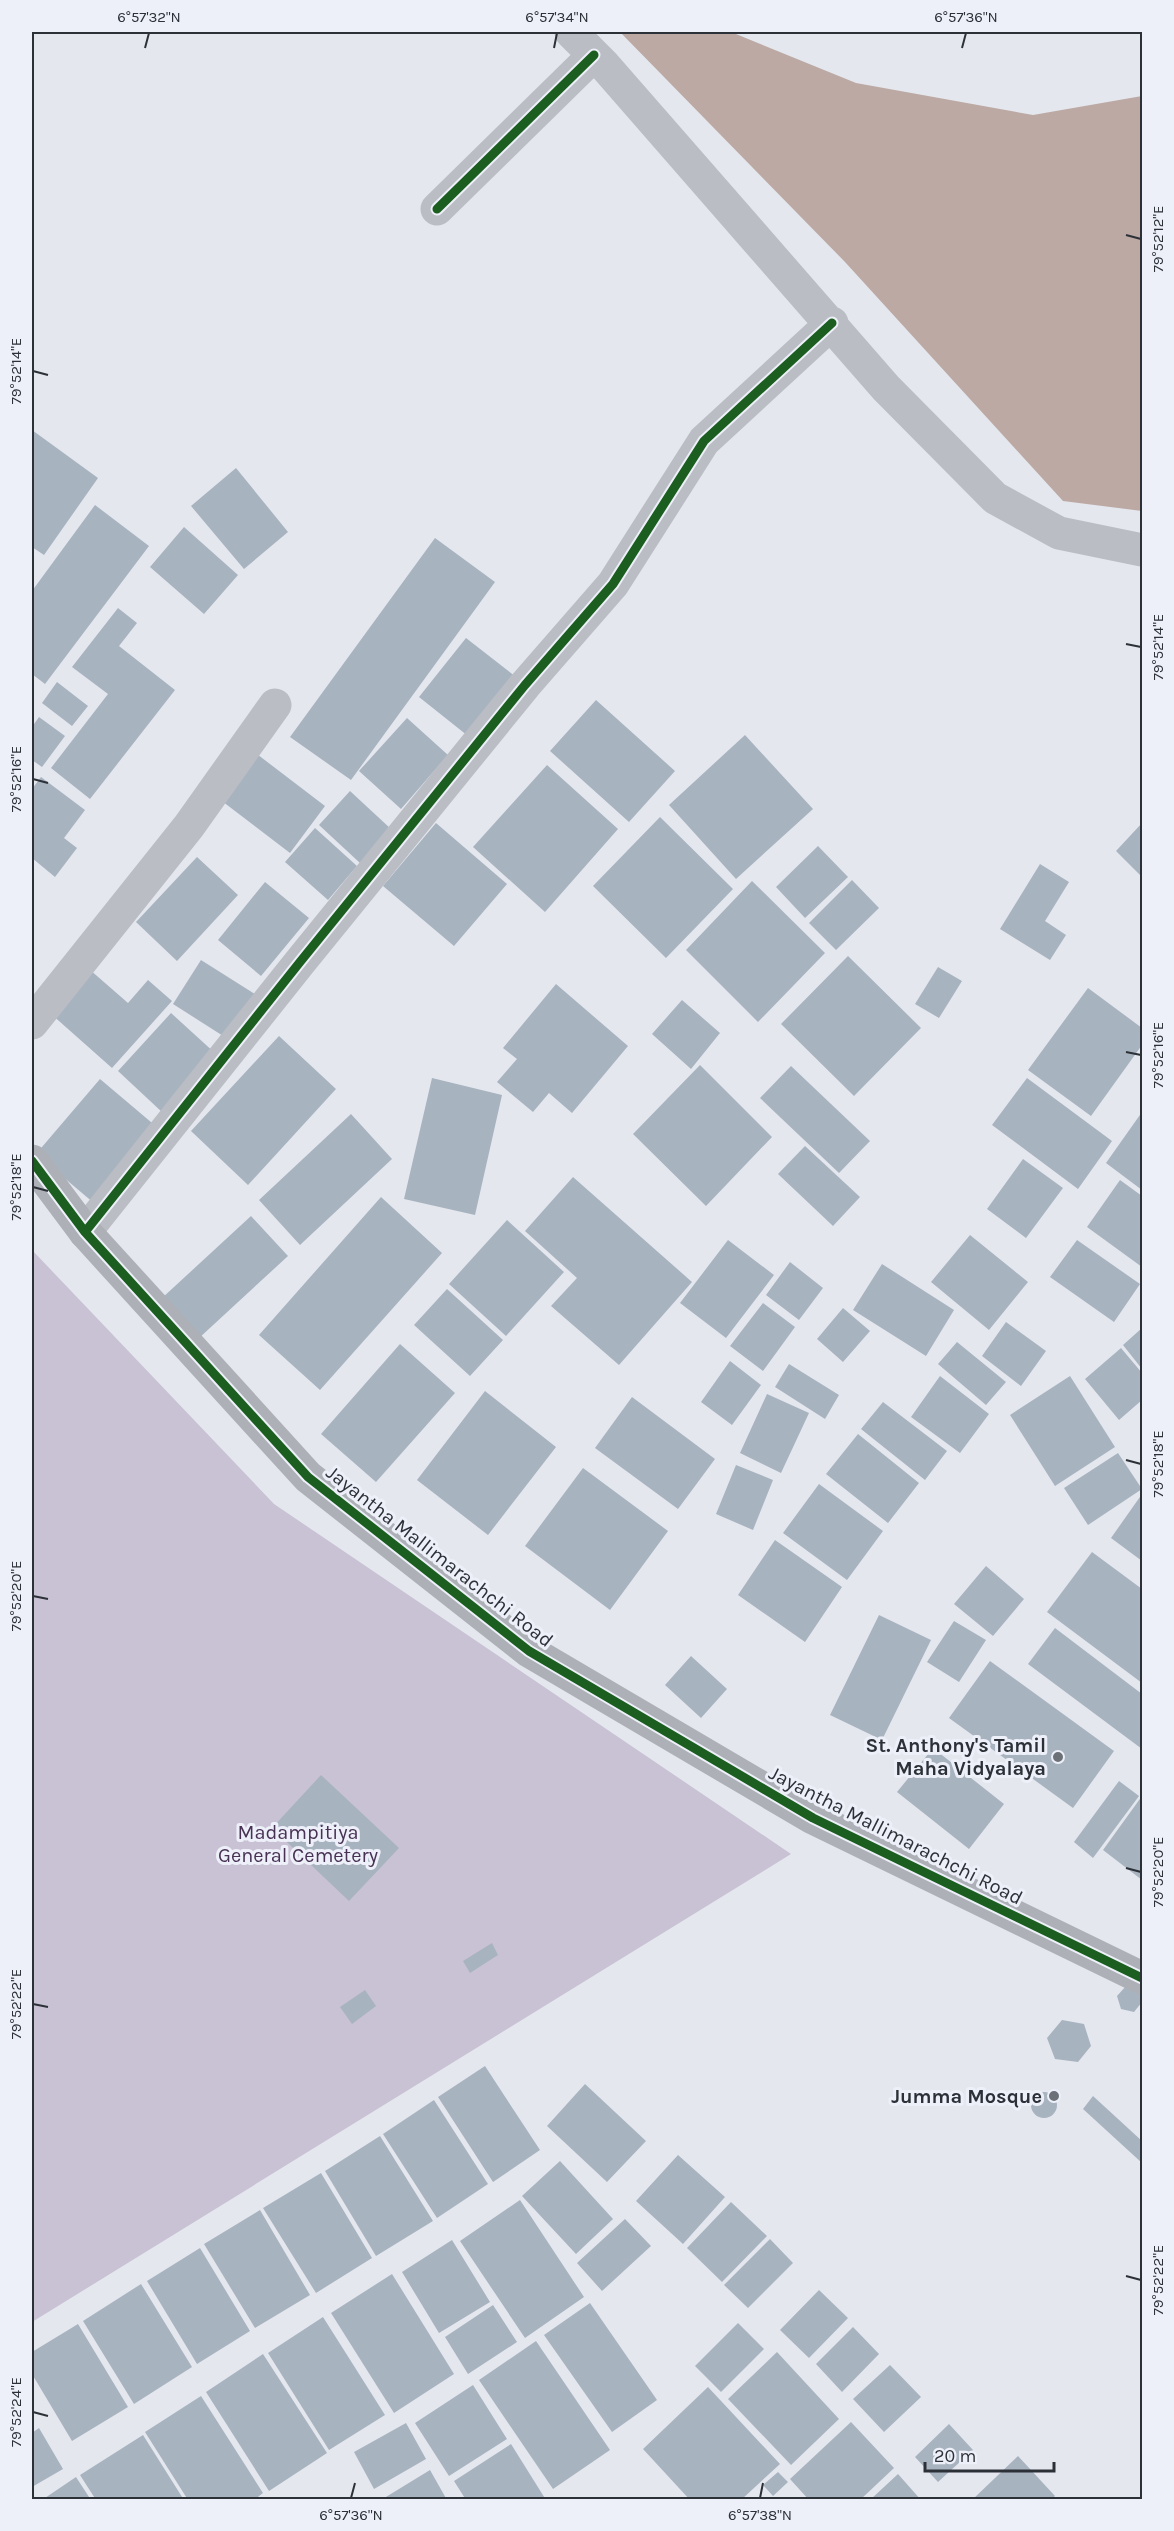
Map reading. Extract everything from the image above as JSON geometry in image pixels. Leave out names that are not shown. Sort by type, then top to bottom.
[{"type":"street","points":[[571,32],[594,55],[886,388],[995,498],[1059,533],[1143,550]]},
{"type":"street","points":[[437,209],[594,55]]},
{"type":"street","points":[[85,1232],[525,685],[613,584],[704,441],[832,324]]},
{"type":"street","points":[[32,1023],[181,836],[275,705]]},
{"type":"street","name":"Jayantha Mallimarachchi Road","points":[[32,1161],[85,1232],[308,1477],[529,1651],[813,1818],[1143,1978]]},
{"type":"green space","name":"Madampitiya General Cemetery","points":[[32,1250],[274,1504],[791,1854],[32,2322]]},
{"type":"shaded area","points":[[620,32],[731,32],[856,83],[1033,115],[1142,96],[1142,511],[1063,501],[845,262]]},
{"type":"building","points":[[32,430],[98,478],[44,555],[32,547]]},
{"type":"building","points":[[236,468],[288,532],[244,569],[191,506]]},
{"type":"building","points":[[95,505],[149,546],[45,684],[32,674],[32,591]]},
{"type":"building","points":[[184,527],[238,575],[204,614],[150,567]]},
{"type":"building","points":[[435,538],[495,582],[351,780],[290,737]]},
{"type":"building","points":[[118,608],[137,623],[119,646],[175,690],[90,799],[51,768],[108,694],[72,667]]},
{"type":"building","points":[[466,638],[516,677],[468,736],[419,697]]},
{"type":"building","points":[[57,682],[88,706],[72,726],[42,703]]},
{"type":"building","points":[[596,700],[675,771],[629,822],[550,751]]},
{"type":"building","points":[[39,717],[65,736],[42,767],[32,760],[32,727]]},
{"type":"building","points":[[407,718],[448,755],[401,809],[359,771]]},
{"type":"building","points":[[745,735],[813,809],[736,879],[669,805]]},
{"type":"building","points":[[249,748],[325,806],[290,853],[214,795]]},
{"type":"building","points":[[547,765],[618,829],[545,912],[473,847]]},
{"type":"building","points":[[41,777],[85,810],[64,838],[77,848],[55,877],[32,858],[32,789]]},
{"type":"building","points":[[350,791],[391,829],[360,863],[319,825]]},
{"type":"building","points":[[660,817],[733,889],[666,958],[593,886]]},
{"type":"building","points":[[436,823],[507,884],[454,946],[383,886]]},
{"type":"building","points":[[1142,823],[1142,877],[1116,851]]},
{"type":"building","points":[[315,828],[357,866],[328,900],[285,862]]},
{"type":"building","points":[[818,846],[848,877],[805,918],[776,887]]},
{"type":"building","points":[[197,857],[238,895],[177,961],[136,922]]},
{"type":"building","points":[[1040,864],[1069,882],[1045,921],[1066,935],[1050,960],[1000,929]]},
{"type":"building","points":[[852,880],[879,908],[836,950],[809,923]]},
{"type":"building","points":[[752,881],[825,953],[758,1022],[686,950]]},
{"type":"building","points":[[265,882],[309,918],[261,976],[218,940]]},
{"type":"building","points":[[848,956],[921,1028],[854,1096],[781,1024]]},
{"type":"building","points":[[201,960],[258,996],[231,1041],[173,1004]]},
{"type":"building","points":[[938,967],[962,981],[939,1018],[915,1004]]},
{"type":"building","points":[[89,969],[128,1003],[148,980],[172,1001],[112,1068],[50,1013]]},
{"type":"building","points":[[556,984],[628,1046],[572,1113],[549,1093],[533,1112],[497,1082],[517,1059],[503,1048]]},
{"type":"building","points":[[1088,988],[1142,1028],[1142,1045],[1091,1116],[1028,1070]]},
{"type":"building","points":[[682,1000],[720,1033],[691,1069],[652,1034]]},
{"type":"building","points":[[171,1013],[216,1054],[163,1113],[118,1071]]},
{"type":"building","points":[[279,1036],[336,1089],[248,1185],[191,1131]]},
{"type":"building","points":[[700,1065],[772,1137],[706,1206],[633,1134]]},
{"type":"building","points":[[791,1066],[870,1141],[839,1173],[760,1098]]},
{"type":"building","points":[[432,1078],[502,1095],[475,1215],[404,1199]]},
{"type":"building","points":[[1027,1078],[1112,1141],[1078,1189],[992,1125]]},
{"type":"building","points":[[100,1079],[158,1128],[95,1204],[36,1154]]},
{"type":"building","points":[[1142,1112],[1142,1190],[1106,1163]]},
{"type":"building","points":[[351,1114],[392,1159],[300,1245],[259,1200]]},
{"type":"building","points":[[805,1146],[860,1197],[833,1226],[778,1174]]},
{"type":"building","points":[[1023,1159],[1063,1188],[1026,1238],[987,1209]]},
{"type":"building","points":[[573,1177],[692,1282],[619,1365],[551,1306],[577,1278],[525,1231]]},
{"type":"building","points":[[1120,1180],[1142,1196],[1142,1267],[1087,1227]]},
{"type":"building","points":[[381,1197],[442,1253],[320,1390],[259,1335]]},
{"type":"building","points":[[251,1216],[288,1256],[198,1339],[161,1299]]},
{"type":"building","points":[[507,1220],[564,1272],[506,1336],[449,1284]]},
{"type":"building","points":[[970,1235],[1028,1282],[989,1330],[931,1282]]},
{"type":"building","points":[[728,1240],[774,1275],[726,1338],[680,1303]]},
{"type":"building","points":[[1077,1240],[1140,1284],[1114,1322],[1050,1277]]},
{"type":"building","points":[[790,1262],[823,1288],[799,1320],[766,1295]]},
{"type":"building","points":[[882,1264],[954,1310],[926,1356],[853,1310]]},
{"type":"building","points":[[447,1289],[503,1340],[470,1376],[414,1325]]},
{"type":"building","points":[[763,1303],[795,1327],[763,1371],[730,1346]]},
{"type":"building","points":[[843,1308],[870,1331],[843,1362],[817,1339]]},
{"type":"building","points":[[1006,1322],[1046,1351],[1021,1386],[982,1356]]},
{"type":"building","points":[[1142,1328],[1142,1369],[1123,1345]]},
{"type":"building","points":[[957,1342],[1006,1382],[986,1405],[938,1364]]},
{"type":"building","points":[[400,1344],[455,1393],[376,1482],[321,1434]]},
{"type":"building","points":[[1121,1348],[1142,1373],[1142,1400],[1119,1420],[1085,1379]]},
{"type":"building","points":[[730,1361],[761,1385],[732,1425],[701,1402]]},
{"type":"building","points":[[789,1364],[839,1395],[825,1419],[775,1387]]},
{"type":"building","points":[[940,1376],[989,1414],[960,1453],[911,1417]]},
{"type":"building","points":[[1070,1376],[1115,1447],[1055,1486],[1010,1415]]},
{"type":"building","points":[[485,1391],[556,1447],[488,1535],[417,1480]]},
{"type":"building","points":[[767,1394],[809,1413],[781,1473],[740,1453]]},
{"type":"building","points":[[632,1397],[715,1459],[678,1509],[595,1448]]},
{"type":"building","points":[[883,1402],[947,1451],[925,1480],[861,1429]]},
{"type":"building","points":[[858,1434],[919,1483],[888,1523],[826,1474]]},
{"type":"building","points":[[1118,1453],[1142,1489],[1088,1525],[1064,1488]]},
{"type":"building","points":[[736,1465],[773,1480],[753,1530],[716,1514]]},
{"type":"building","points":[[583,1468],[668,1531],[610,1610],[525,1546]]},
{"type":"building","points":[[819,1484],[883,1531],[847,1580],[783,1533]]},
{"type":"building","points":[[1142,1494],[1142,1561],[1111,1538]]},
{"type":"building","points":[[775,1540],[842,1587],[805,1642],[738,1595]]},
{"type":"building","points":[[1092,1552],[1142,1589],[1142,1683],[1047,1612]]},
{"type":"building","points":[[986,1566],[1024,1599],[993,1636],[954,1604]]},
{"type":"building","points":[[879,1615],[931,1640],[882,1740],[830,1715]]},
{"type":"building","points":[[954,1621],[986,1640],[959,1682],[927,1662]]},
{"type":"building","points":[[1055,1628],[1142,1694],[1142,1749],[1028,1664]]},
{"type":"building","points":[[691,1656],[727,1689],[701,1718],[665,1685]]},
{"type":"building","points":[[990,1661],[1114,1751],[1073,1808],[949,1718]]},
{"type":"building","points":[[933,1748],[1004,1804],[969,1849],[897,1792]]},
{"type":"building","points":[[321,1775],[399,1848],[349,1901],[272,1828]]},
{"type":"building","points":[[1119,1781],[1139,1796],[1093,1858],[1074,1842]]},
{"type":"building","points":[[1142,1796],[1142,1880],[1103,1850]]},
{"type":"building","points":[[492,1943],[498,1955],[470,1973],[463,1961]]},
{"type":"building","points":[[1126,1986],[1139,1990],[1142,2002],[1134,2012],[1121,2009],[1117,1996]]},
{"type":"building","points":[[365,1990],[376,2006],[352,2024],[340,2007]]},
{"type":"building","points":[[1062,2020],[1084,2024],[1091,2046],[1078,2062],[1055,2059],[1047,2038]]},
{"type":"building","points":[[485,2066],[540,2150],[493,2182],[438,2097]]},
{"type":"building","points":[[585,2084],[646,2141],[607,2182],[547,2126]]},
{"type":"building","points":[[1044,2092],[1053,2096],[1057,2105],[1053,2114],[1044,2118],[1035,2114],[1031,2105],[1035,2096]]},
{"type":"building","points":[[1093,2096],[1142,2141],[1142,2163],[1083,2109]]},
{"type":"building","points":[[434,2100],[488,2184],[437,2218],[383,2134]]},
{"type":"building","points":[[380,2136],[433,2221],[376,2256],[325,2171]]},
{"type":"building","points":[[678,2155],[725,2197],[683,2244],[636,2201]]},
{"type":"building","points":[[560,2161],[613,2219],[576,2254],[522,2196]]},
{"type":"building","points":[[321,2173],[372,2258],[316,2293],[263,2208]]},
{"type":"building","points":[[520,2200],[584,2297],[525,2338],[460,2241]]},
{"type":"building","points":[[731,2202],[767,2236],[722,2282],[687,2248]]},
{"type":"building","points":[[260,2210],[310,2295],[255,2328],[204,2244]]},
{"type":"building","points":[[625,2219],[651,2246],[602,2291],[577,2263]]},
{"type":"building","points":[[770,2239],[793,2263],[748,2308],[724,2285]]},
{"type":"building","points":[[452,2240],[490,2302],[439,2333],[402,2272]]},
{"type":"building","points":[[200,2248],[250,2331],[197,2364],[147,2281]]},
{"type":"building","points":[[392,2274],[454,2374],[394,2413],[331,2313]]},
{"type":"building","points":[[141,2284],[192,2367],[134,2404],[83,2321]]},
{"type":"building","points":[[819,2290],[848,2318],[809,2358],[780,2330]]},
{"type":"building","points":[[590,2303],[657,2400],[612,2432],[544,2335]]},
{"type":"building","points":[[493,2305],[517,2342],[468,2374],[445,2337]]},
{"type":"building","points":[[323,2317],[385,2415],[329,2450],[268,2353]]},
{"type":"building","points":[[738,2323],[764,2349],[721,2392],[695,2366]]},
{"type":"building","points":[[78,2324],[128,2407],[72,2441],[32,2374],[32,2352]]},
{"type":"building","points":[[853,2327],[879,2354],[842,2392],[816,2364]]},
{"type":"building","points":[[536,2341],[610,2450],[553,2489],[479,2380]]},
{"type":"building","points":[[777,2352],[839,2419],[791,2465],[728,2399]]},
{"type":"building","points":[[263,2354],[327,2453],[269,2491],[206,2392]]},
{"type":"building","points":[[890,2365],[921,2397],[884,2432],[853,2399]]},
{"type":"building","points":[[473,2385],[507,2439],[449,2476],[415,2423]]},
{"type":"building","points":[[708,2387],[780,2464],[741,2500],[690,2500],[643,2449]]},
{"type":"building","points":[[201,2396],[263,2493],[254,2500],[188,2500],[145,2432]]},
{"type":"building","points":[[851,2422],[894,2468],[860,2500],[809,2500],[790,2479]]},
{"type":"building","points":[[406,2423],[426,2459],[374,2489],[354,2452]]},
{"type":"building","points":[[949,2424],[973,2450],[938,2482],[915,2457]]},
{"type":"building","points":[[39,2428],[63,2469],[32,2487],[32,2433]]},
{"type":"building","points":[[143,2435],[184,2500],[96,2500],[80,2475]]},
{"type":"building","points":[[511,2444],[546,2500],[466,2500],[454,2481]]},
{"type":"building","points":[[1018,2456],[1055,2496],[1051,2500],[972,2500]]},
{"type":"building","points":[[430,2470],[447,2500],[381,2500]]},
{"type":"building","points":[[778,2472],[788,2482],[773,2496],[763,2485]]},
{"type":"building","points":[[898,2474],[921,2500],[870,2500]]},
{"type":"building","points":[[76,2477],[91,2500],[42,2500]]},
{"type":"cycle path","points":[[437,209],[594,55]]},
{"type":"cycle path","points":[[85,1232],[525,685],[613,584],[704,441],[832,323]]},
{"type":"cycle path","points":[[32,1161],[85,1232],[308,1477],[529,1651],[813,1818],[1142,1978]]},
{"type":"place","name":"St. Anthony's Tamil Maha Vidyalaya","points":[[1058,1757]]},
{"type":"place","name":"Jumma Mosque","points":[[1054,2096]]}]
